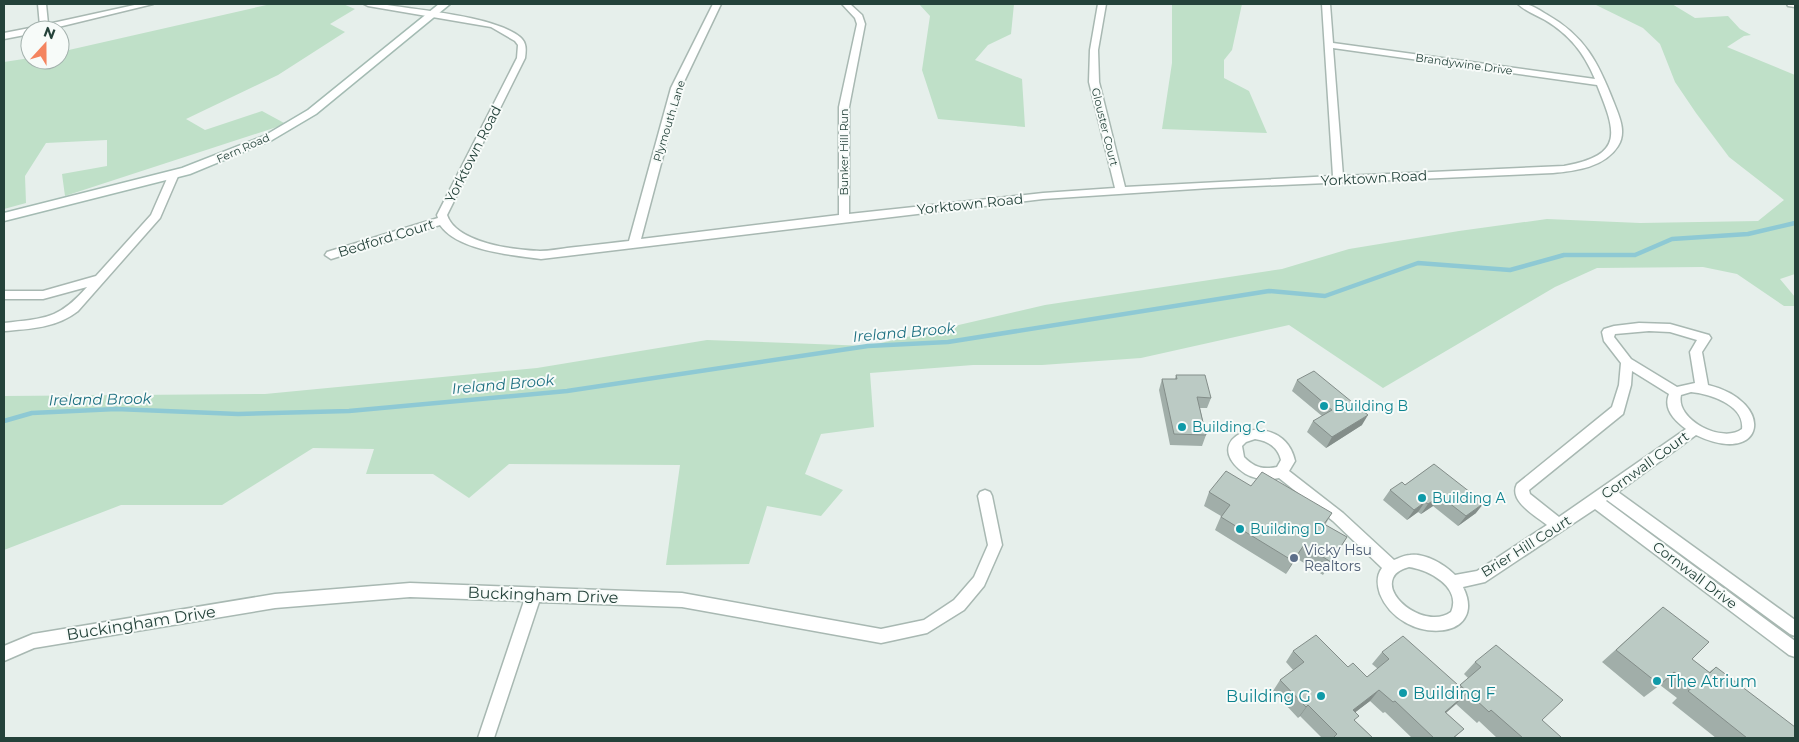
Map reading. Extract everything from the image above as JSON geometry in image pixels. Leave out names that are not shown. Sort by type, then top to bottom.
[{"type":"street","points":[[42,4],[43,20]]},
{"type":"street","points":[[70,22],[149,4]]},
{"type":"street","points":[[368,4],[432,14]]},
{"type":"street","name":"Fern Road","points":[[4,217],[174,174],[242,150],[276,134],[312,112],[445,4]]},
{"type":"street","name":"Plymouth Lane","points":[[634,243],[676,88],[717,4]]},
{"type":"street","name":"Bunker Hill Run","points":[[844,218],[844,107],[861,24],[859,17],[846,4]]},
{"type":"street","name":"Glouster Court","points":[[1102,4],[1094,50],[1094,82],[1121,191]]},
{"type":"street","points":[[1326,4],[1338,179]]},
{"type":"street","name":"Yorktown Road","points":[[432,14],[493,25],[518,39],[522,45],[521,58],[442,215],[444,226],[468,240],[496,249],[541,255],[1043,196],[1338,179],[1553,170],[1593,162],[1612,149],[1618,132],[1616,121],[1588,56],[1577,40],[1549,19],[1522,4]]},
{"type":"street","points":[[1791,4],[1795,5]]},
{"type":"street","points":[[4,36],[20,33]]},
{"type":"street","name":"Brandywine Drive","points":[[1329,45],[1599,82]]},
{"type":"street","points":[[4,327],[54,320],[67,313],[80,302],[156,216],[174,174]]},
{"type":"street","name":"Bedford Court","points":[[331,255],[442,221]]},
{"type":"street","points":[[4,295],[43,295],[100,279]]},
{"type":"street","points":[[1676,392],[1627,362],[1608,338],[1608,332],[1658,326],[1682,329],[1704,338],[1696,352],[1702,388]]},
{"type":"street","points":[[1560,526],[1523,497],[1522,488],[1618,410],[1625,385],[1627,362]]},
{"type":"street","points":[[1691,387],[1702,388],[1728,398],[1746,414],[1750,423],[1749,431],[1744,437],[1728,439],[1708,435],[1695,429],[1677,413],[1672,398],[1676,392],[1691,387]]},
{"type":"street","name":"Cornwall Court","points":[[1601,497],[1695,429]]},
{"type":"street","points":[[1281,472],[1318,498],[1359,534],[1391,567]]},
{"type":"street","name":"Buckingham Drive","points":[[4,654],[33,641],[275,601],[410,590],[682,600],[881,636],[927,626],[959,605],[979,581],[995,544],[984,496]]},
{"type":"street","name":"Brier Hill Court","points":[[1452,582],[1480,577],[1560,526],[1601,497]]},
{"type":"street","name":"Cornwall Drive","points":[[1601,497],[1795,629]]},
{"type":"street","name":"Cornwall Drive","points":[[1601,497],[1795,650]]},
{"type":"street","points":[[1399,562],[1420,562],[1443,573],[1452,582],[1461,600],[1459,614],[1445,624],[1424,624],[1402,613],[1387,594],[1384,584],[1386,575],[1391,567],[1399,562]]},
{"type":"street","points":[[486,738],[534,595]]},
{"type":"green space","points":[[271,4],[343,4],[355,9],[330,24],[345,32],[278,75],[186,119],[205,130],[262,111],[286,124],[65,196],[62,174],[107,166],[107,140],[46,143],[25,176],[26,203],[4,209],[4,62],[20,60],[20,70],[70,70],[70,50]]},
{"type":"green space","points":[[919,4],[1014,4],[1011,34],[988,45],[975,60],[1022,79],[1025,127],[938,119],[922,70],[930,16]]},
{"type":"green space","points":[[1172,4],[1242,4],[1232,50],[1224,60],[1224,78],[1249,91],[1267,133],[1162,129],[1172,63]]},
{"type":"green space","points":[[1594,4],[1672,4],[1695,18],[1728,16],[1740,29],[1751,35],[1744,36],[1727,47],[1795,75],[1795,274],[1780,279],[1795,297],[1795,306],[1784,306],[1737,274],[1703,267],[1597,268],[1555,287],[1383,388],[1289,325],[1141,358],[1042,365],[973,365],[870,373],[874,427],[821,434],[805,474],[843,490],[821,516],[767,506],[749,564],[666,565],[680,465],[509,464],[469,498],[433,474],[366,474],[374,449],[313,448],[222,505],[121,505],[4,550],[4,396],[265,394],[537,368],[707,340],[868,346],[1045,305],[1282,269],[1349,249],[1459,231],[1547,219],[1640,223],[1758,221],[1784,200],[1729,157],[1675,82],[1660,44],[1643,28]]},
{"type":"building","points":[[1314,371],[1368,415],[1332,437],[1313,421],[1332,410],[1297,380]]},
{"type":"building","name":"Building C","points":[[1176,375],[1205,375],[1211,398],[1197,397],[1206,435],[1174,434],[1162,379],[1177,379]]},
{"type":"building","points":[[1434,464],[1484,503],[1466,516],[1440,496],[1428,504],[1425,502],[1414,510],[1390,490],[1402,482],[1405,485]]},
{"type":"building","points":[[1226,471],[1251,486],[1262,472],[1332,513],[1324,524],[1347,537],[1331,562],[1304,545],[1293,561],[1221,517],[1230,505],[1209,492]]},
{"type":"building","points":[[1663,607],[1709,642],[1692,659],[1710,673],[1716,667],[1795,727],[1795,738],[1747,738],[1688,691],[1693,687],[1674,672],[1660,685],[1616,650]]},
{"type":"building","points":[[1316,635],[1348,667],[1353,663],[1367,677],[1389,659],[1382,652],[1403,636],[1467,693],[1445,712],[1464,729],[1453,738],[1434,738],[1395,701],[1393,702],[1379,690],[1353,710],[1359,716],[1354,720],[1373,738],[1333,738],[1337,734],[1308,705],[1306,707],[1280,680],[1304,662],[1293,651]]},
{"type":"building","points":[[1496,645],[1563,700],[1542,720],[1560,738],[1523,738],[1491,710],[1489,712],[1460,685],[1481,667],[1475,662]]},
{"type":"waterway","name":"Ireland Brook","points":[[4,421],[32,413],[116,409],[238,414],[349,411],[567,391],[868,346],[948,342],[1269,291],[1325,296],[1418,263],[1510,270],[1564,255],[1635,255],[1672,239],[1748,234],[1795,223]]},
{"type":"place","name":"Building B","points":[[1324,406]]},
{"type":"place","name":"Building C","points":[[1182,427]]},
{"type":"place","name":"Building A","points":[[1422,498]]},
{"type":"place","name":"Building D","points":[[1240,529]]},
{"type":"place","name":"Vicky Hsu Realtors","points":[[1294,558]]},
{"type":"place","name":"The Atrium","points":[[1657,681]]},
{"type":"place","name":"Building F","points":[[1403,693]]},
{"type":"place","name":"Building G","points":[[1321,696]]}]
